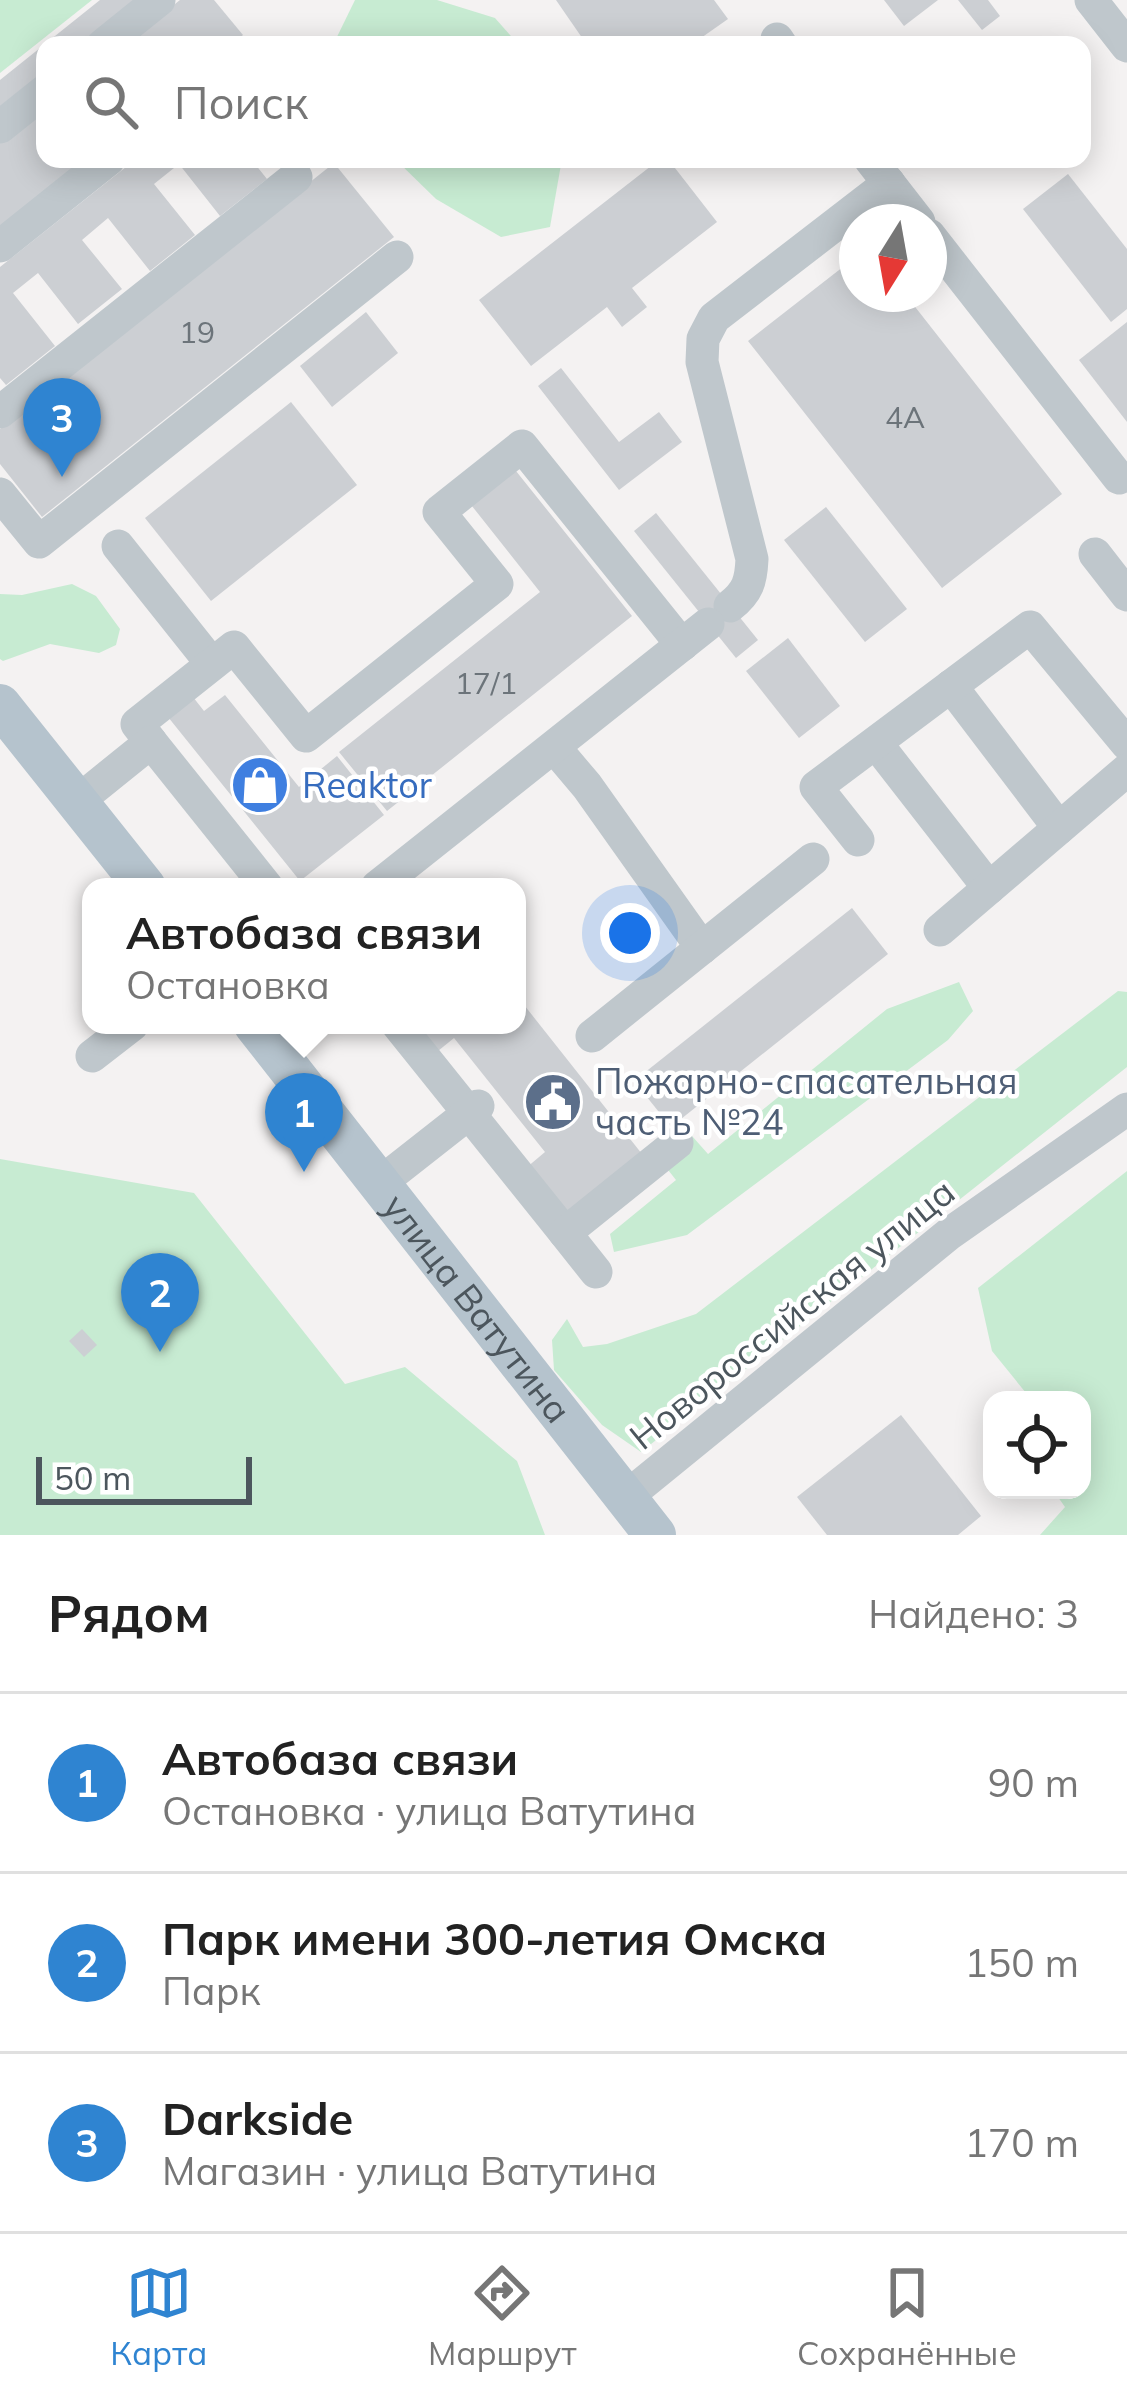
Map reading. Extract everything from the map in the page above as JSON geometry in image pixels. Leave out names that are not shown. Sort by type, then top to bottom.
[{"type":"main road","points":[[0,705],[139,878]]},
{"type":"main road","name":"улица Ватутина","points":[[262,1034],[655,1535]]},
{"type":"street","points":[[114,36],[159,0]]},
{"type":"street","points":[[1091,0],[1127,46]]},
{"type":"street","points":[[0,127],[36,98]]},
{"type":"street","points":[[0,246],[98,168]]},
{"type":"street","points":[[388,878],[744,595],[751,581],[752,559],[702,362],[703,339],[714,318],[879,171],[905,204]]},
{"type":"street","points":[[0,412],[296,177]]},
{"type":"street","points":[[5,495],[39,542],[397,257]]},
{"type":"street","points":[[947,258],[1119,478]]},
{"type":"street","points":[[260,878],[137,724],[234,647],[306,736],[497,584],[439,512],[522,446],[682,645]]},
{"type":"street","points":[[118,546],[212,664]]},
{"type":"street","points":[[1095,554],[1127,595]]},
{"type":"street","points":[[857,840],[816,787],[1030,626],[1127,744]]},
{"type":"street","points":[[951,686],[1059,828]]},
{"type":"street","points":[[78,801],[152,742]]},
{"type":"street","points":[[876,743],[989,888]]},
{"type":"street","points":[[554,747],[702,948]]},
{"type":"street","points":[[940,930],[1127,770]]},
{"type":"street","points":[[592,1036],[813,860]]},
{"type":"street","points":[[92,1056],[120,1034]]},
{"type":"street","points":[[406,1034],[473,1109],[596,1272]]},
{"type":"street","points":[[380,1184],[473,1109]]},
{"type":"street","name":"Новороссийская улица","points":[[625,1498],[950,1234],[1127,1109]]},
{"type":"street","points":[[565,1233],[677,1143]]},
{"type":"green space","points":[[0,0],[92,0],[47,36],[36,36],[36,44],[0,73]]},
{"type":"green space","points":[[355,0],[437,0],[495,18],[511,36],[337,36]]},
{"type":"green space","points":[[404,168],[560,168],[550,227],[501,237],[436,199]]},
{"type":"green space","points":[[72,584],[96,596],[120,629],[116,645],[99,653],[50,644],[0,659],[0,594],[22,595]]},
{"type":"green space","points":[[959,982],[973,1011],[948,1040],[687,1235],[614,1252],[610,1234],[676,1180],[661,1161],[692,1136],[708,1154],[887,1009]]},
{"type":"green space","points":[[1118,991],[1127,992],[1127,1067],[641,1452],[602,1425],[554,1370],[552,1340],[567,1319],[583,1347],[607,1344],[696,1314]]},
{"type":"green space","points":[[0,1159],[194,1193],[345,1384],[405,1367],[517,1461],[545,1535],[0,1535]]},
{"type":"green space","points":[[1127,1171],[1127,1535],[1040,1535],[1065,1507],[1059,1499],[1091,1499],[1091,1391],[1024,1391],[992,1351],[978,1288]]},
{"type":"building","points":[[100,0],[144,0],[98,36],[55,36]]},
{"type":"building","points":[[180,0],[214,0],[243,35],[242,36],[135,36]]},
{"type":"building","points":[[556,0],[714,0],[728,19],[704,36],[581,36]]},
{"type":"building","points":[[884,0],[938,0],[904,26]]},
{"type":"building","points":[[958,0],[988,0],[1000,16],[982,30]]},
{"type":"building","points":[[36,51],[36,86],[0,114],[0,80]]},
{"type":"building","points":[[36,114],[36,168],[76,168],[0,228],[0,143]]},
{"type":"building","points":[[125,168],[174,168],[154,184],[195,235],[150,271],[108,218],[82,240],[122,289],[78,324],[38,273],[13,293],[55,346],[6,385],[0,378],[0,267]]},
{"type":"building","points":[[182,168],[258,168],[267,179],[220,216]]},
{"type":"building","points":[[328,168],[338,168],[394,237],[42,517],[0,464],[0,429]]},
{"type":"building","points":[[648,168],[675,168],[717,222],[632,288],[647,307],[622,327],[607,307],[531,366],[479,300]]},
{"type":"building","points":[[1068,174],[1127,249],[1127,309],[1111,322],[1023,209]]},
{"type":"building","points":[[839,270],[839,312],[919,312],[1062,494],[942,588],[748,341]]},
{"type":"building","points":[[366,312],[398,353],[332,407],[300,366]]},
{"type":"building","points":[[1127,322],[1127,422],[1079,360]]},
{"type":"building","points":[[561,368],[619,442],[659,412],[682,442],[619,490],[538,386]]},
{"type":"building","points":[[291,402],[357,485],[211,601],[145,518]]},
{"type":"building","points":[[512,466],[632,616],[387,811],[339,752],[540,592],[468,501]]},
{"type":"building","points":[[826,507],[907,609],[865,642],[784,540]]},
{"type":"building","points":[[656,513],[758,640],[736,658],[634,531]]},
{"type":"building","points":[[788,638],[840,706],[799,738],[746,671]]},
{"type":"building","name":"Reaktor","points":[[225,695],[299,787],[337,756],[384,815],[304,878],[298,878],[168,717],[193,697],[204,711]]},
{"type":"building","points":[[852,908],[888,954],[671,1127],[634,1081]]},
{"type":"building","name":"Пожарно-спасательная часть №24","points":[[526,1007],[642,1154],[564,1216],[526,1168],[545,1152],[454,1038],[438,1051],[424,1034],[526,1034]]},
{"type":"building","points":[[82,1329],[97,1345],[84,1357],[69,1341]]},
{"type":"building","points":[[901,1415],[981,1516],[958,1535],[827,1535],[797,1497]]},
{"type":"place","name":"Darkside","points":[[62,477]]},
{"type":"place","name":"Reaktor","points":[[260,785]]},
{"type":"place","name":"Пожарно-спасательная часть №24","points":[[553,1102]]},
{"type":"place","name":"Автобаза связи","points":[[304,1172]]},
{"type":"place","name":"Парк имени 300-летия Омска","points":[[160,1352]]}]
